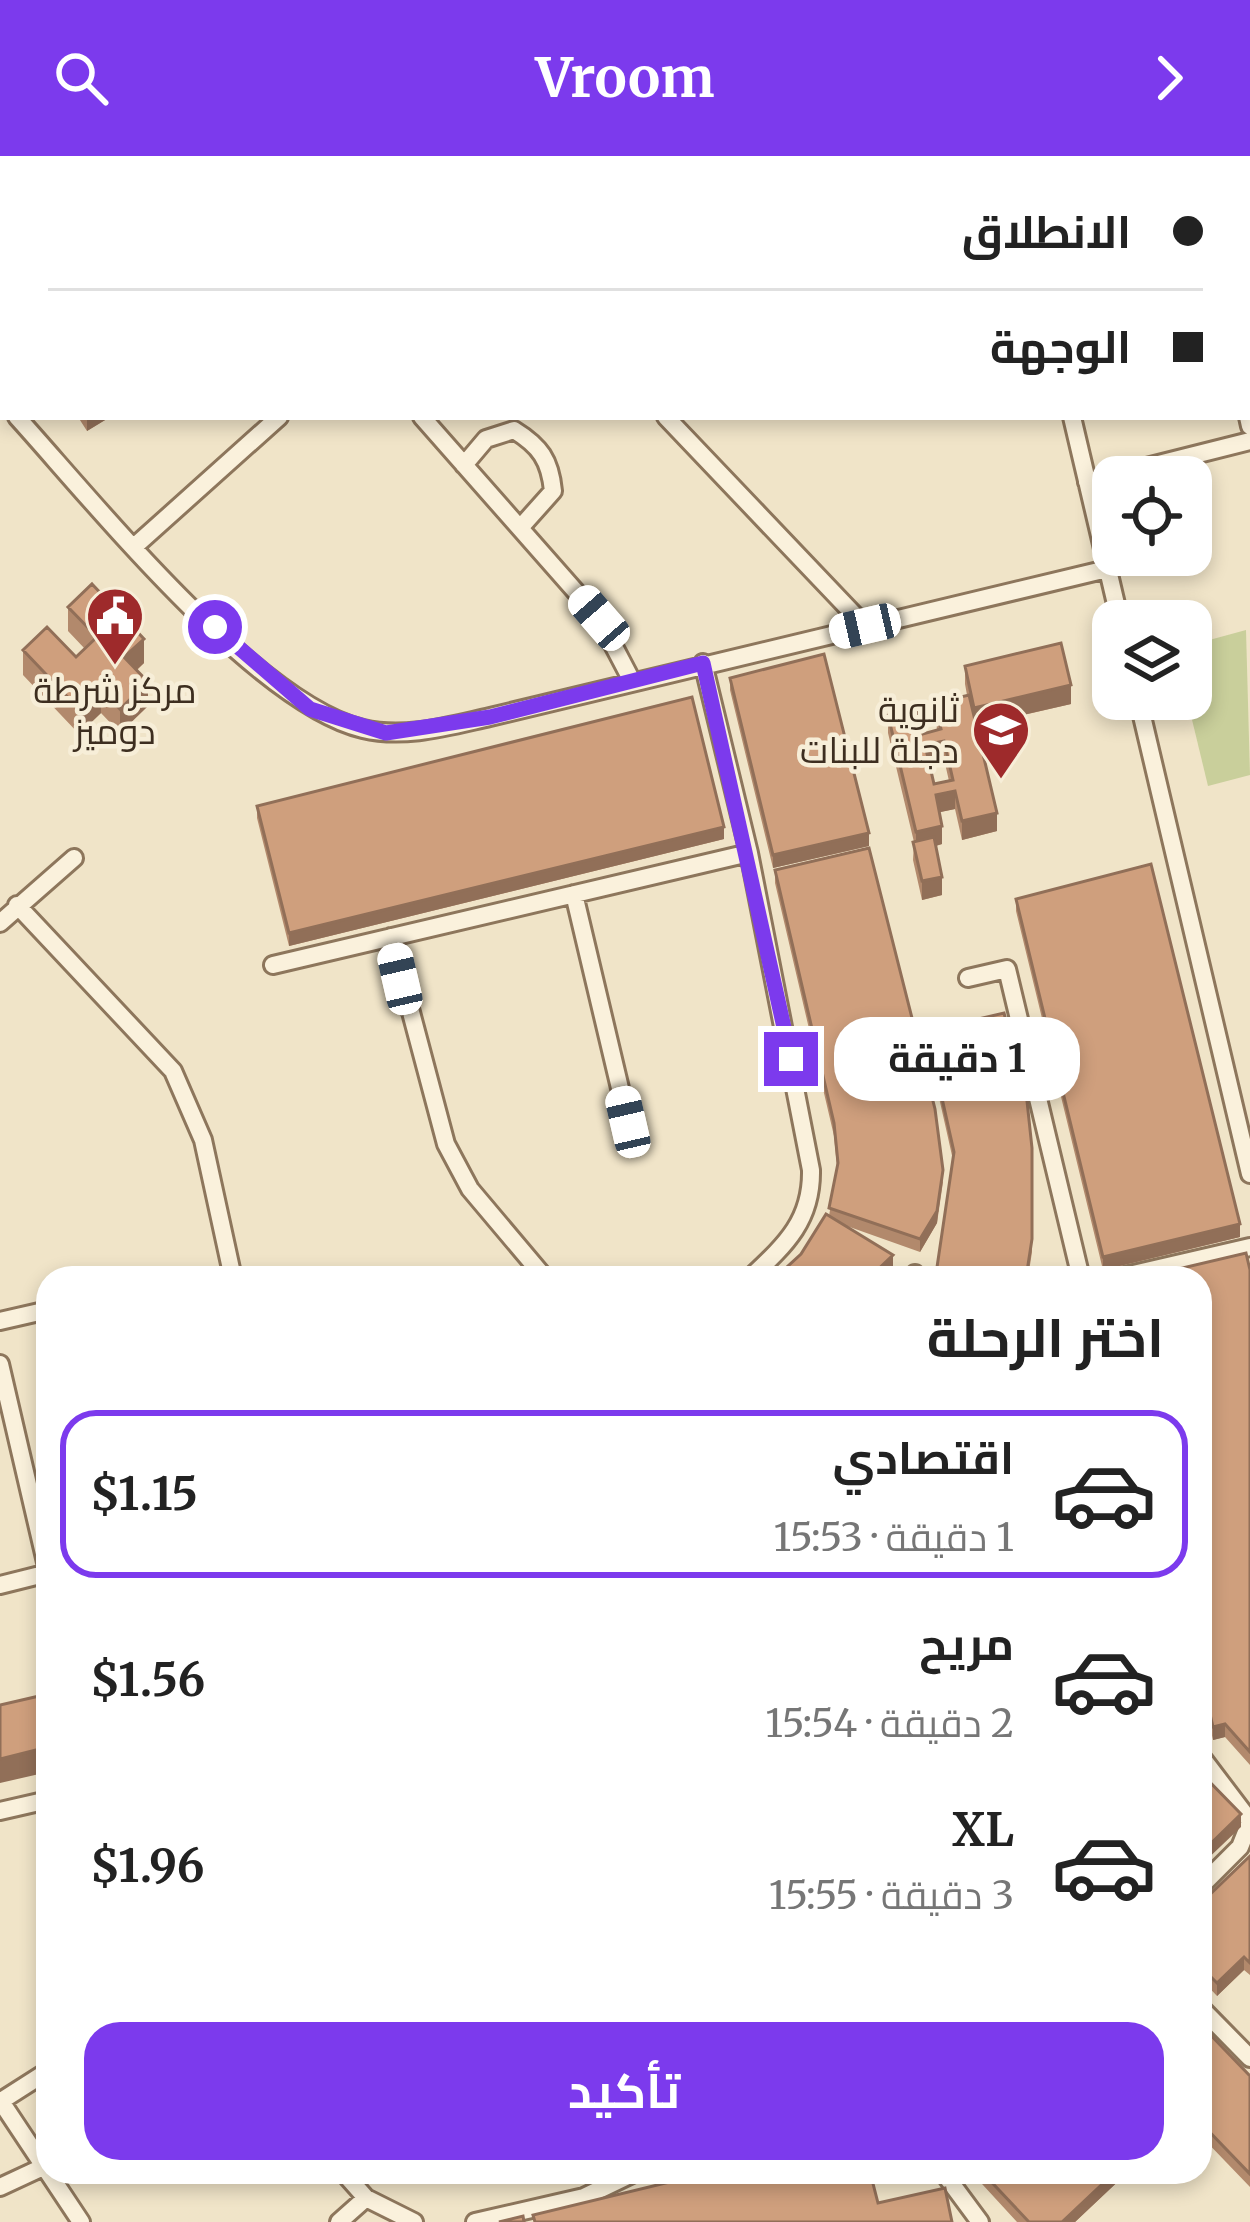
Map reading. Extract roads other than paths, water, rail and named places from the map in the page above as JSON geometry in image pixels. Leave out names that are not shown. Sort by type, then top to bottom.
[{"type":"street","points":[[20,420],[135,546],[285,692],[310,709],[386,733],[445,727],[1092,573]]},
{"type":"street","points":[[135,546],[275,420]]},
{"type":"street","points":[[425,420],[599,618],[632,681]]},
{"type":"street","points":[[674,420],[865,626]]},
{"type":"street","points":[[1073,420],[1092,504]]},
{"type":"street","points":[[464,465],[486,439],[514,430],[538,445],[551,469],[553,491],[520,528]]},
{"type":"street","points":[[1087,482],[1250,441]]},
{"type":"street","points":[[703,663],[749,853],[808,1142],[812,1196],[789,1242],[763,1266]]},
{"type":"street","points":[[1143,720],[1250,1174]]},
{"type":"street","points":[[273,964],[749,853]]},
{"type":"street","points":[[0,923],[74,858]]},
{"type":"street","points":[[574,894],[628,1122]]},
{"type":"street","points":[[17,904],[173,1071],[203,1140],[230,1266]]},
{"type":"street","points":[[391,937],[446,1144],[470,1189],[535,1266]]},
{"type":"street","points":[[968,978],[1007,969],[1078,1266]]},
{"type":"street","points":[[1168,1266],[1250,1247]]},
{"type":"street","points":[[0,1321],[36,1313]]},
{"type":"street","points":[[0,1364],[36,1520]]},
{"type":"street","points":[[0,1585],[36,1575]]},
{"type":"street","points":[[1212,1771],[1250,1821],[1240,1847],[1212,1875]]},
{"type":"street","points":[[0,1811],[36,1803]]},
{"type":"street","points":[[1212,2019],[1250,2058]]},
{"type":"street","points":[[36,2078],[0,2100],[36,2156]]},
{"type":"street","points":[[0,2187],[36,2170]]},
{"type":"street","points":[[54,2184],[80,2222]]},
{"type":"street","points":[[354,2184],[366,2198],[414,2222]]},
{"type":"street","points":[[475,2222],[584,2197],[611,2184]]},
{"type":"street","points":[[952,2184],[980,2222]]},
{"type":"street","points":[[339,2222],[366,2198]]},
{"type":"place","name":"مركز شرطة دوميز","points":[[115,667]]},
{"type":"place","name":"ثانوية دجلة للبنات","points":[[1001,781]]}]
